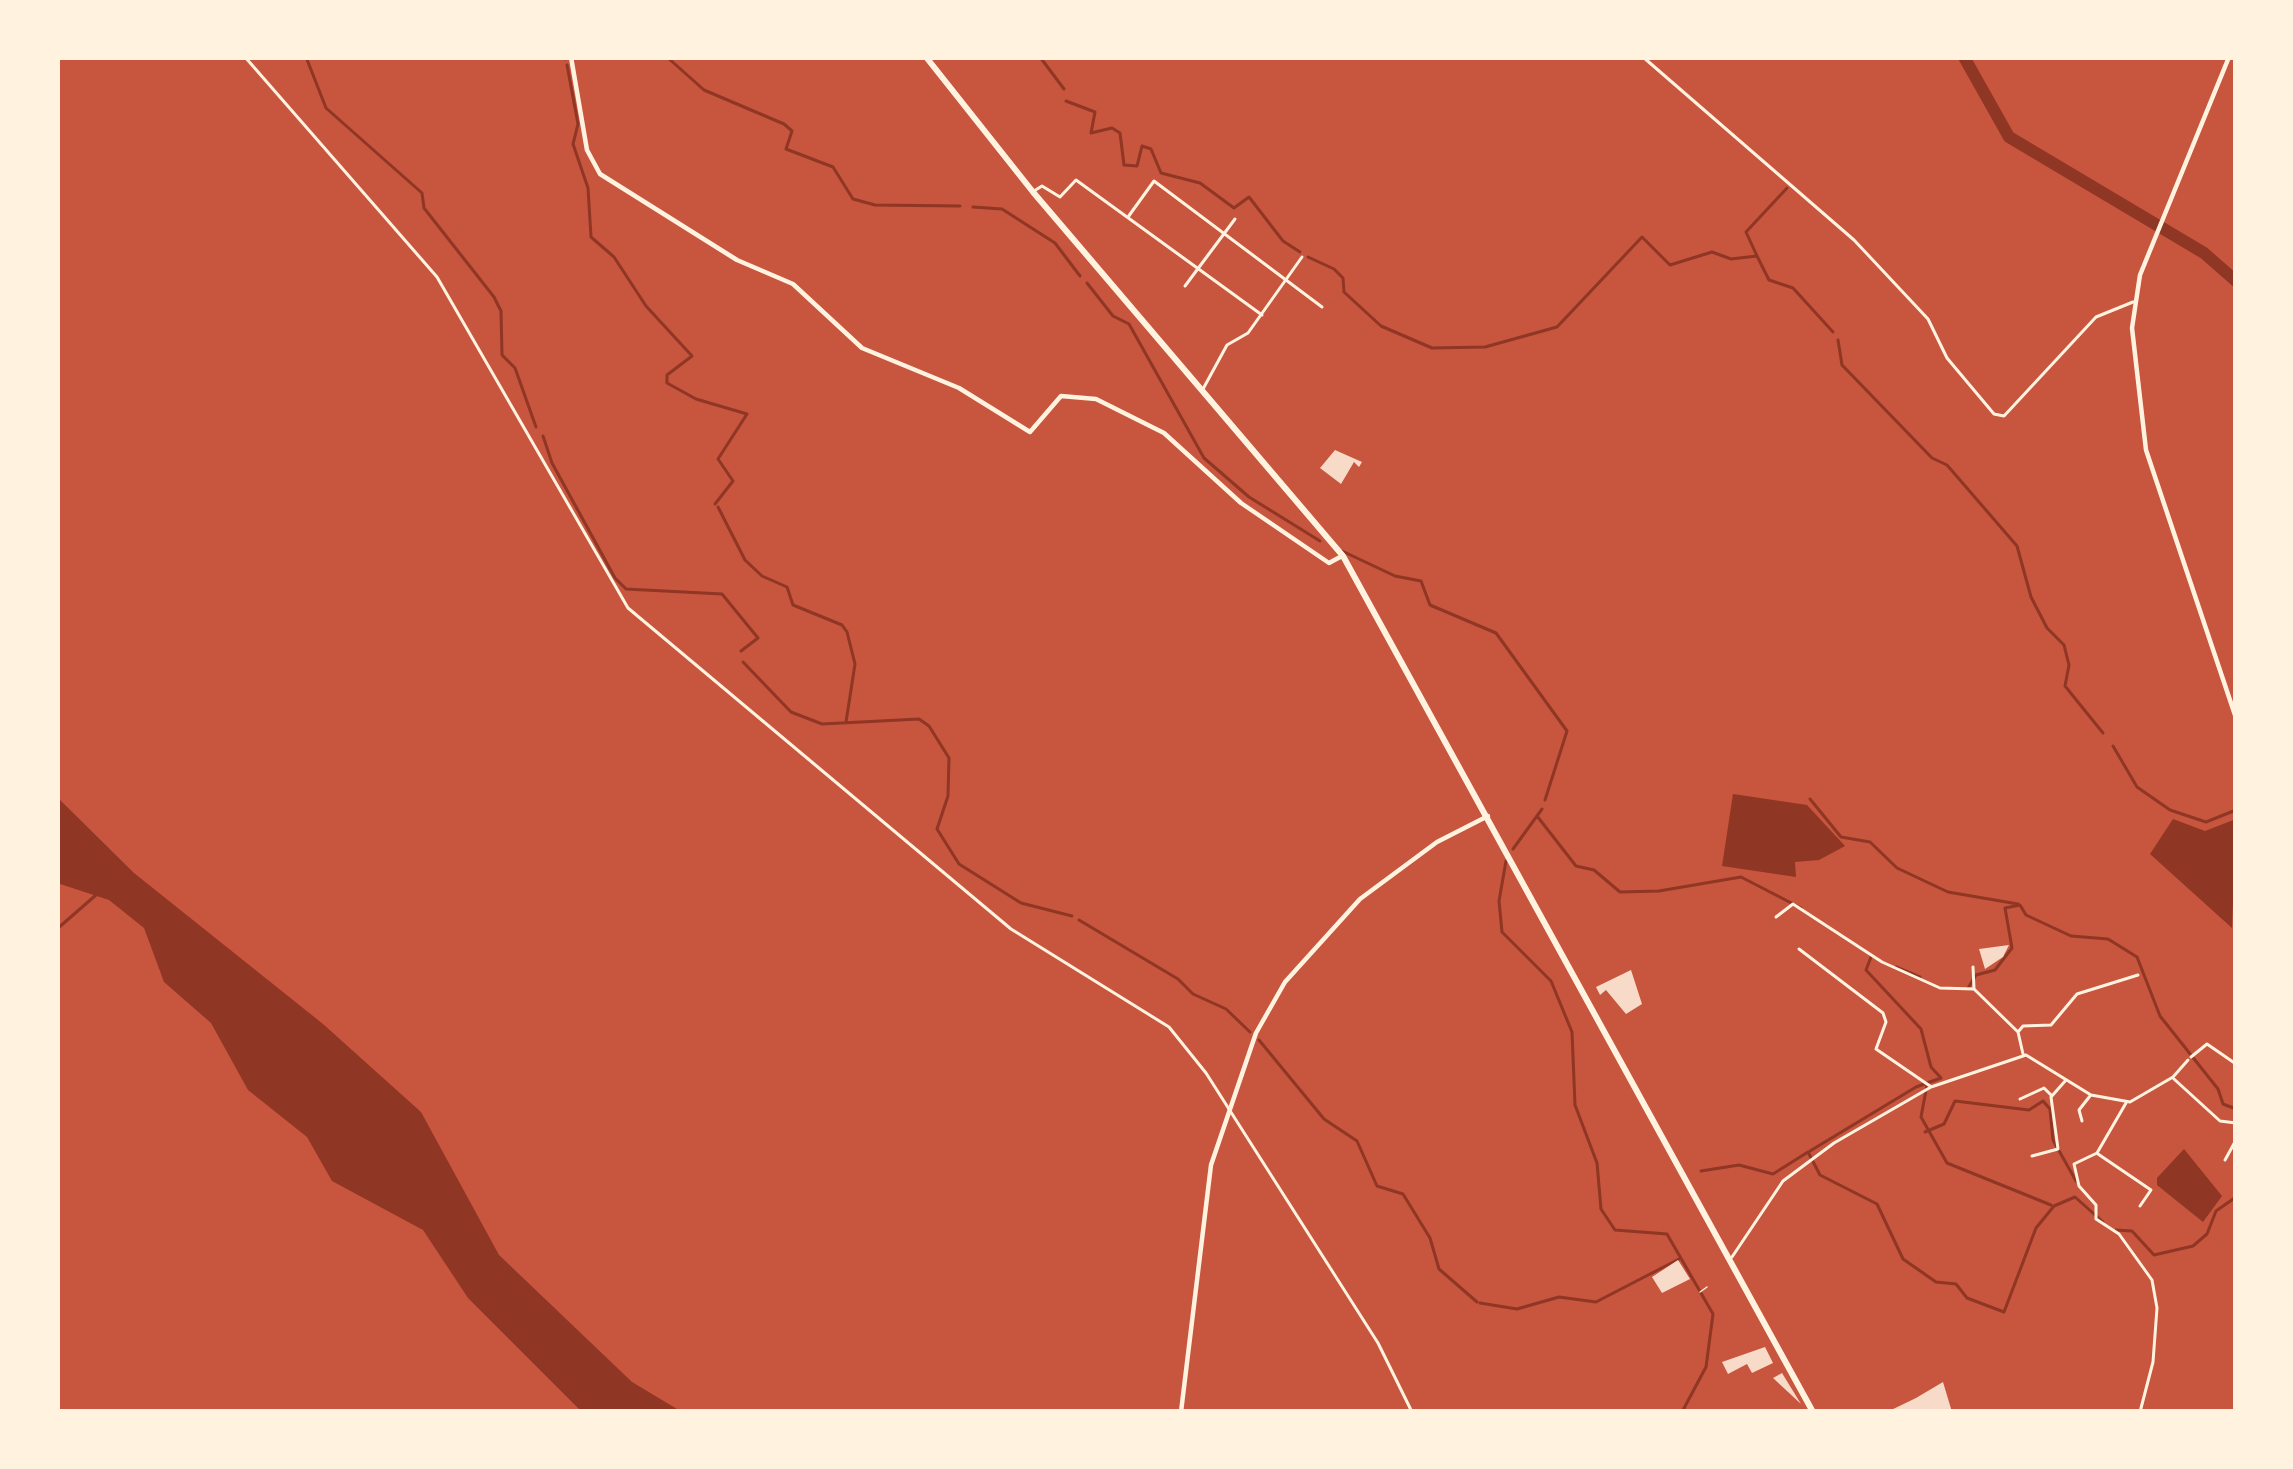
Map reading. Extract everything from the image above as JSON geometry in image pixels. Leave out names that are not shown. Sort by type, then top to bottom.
[{"type":"main road","points":[[926,57],[1033,192],[1342,556],[1813,1412]]},
{"type":"street","points":[[245,57],[436,277],[628,608],[1011,928],[1169,1027],[1378,1343],[1412,1412]]},
{"type":"street","points":[[572,57],[586,150],[600,174],[737,260],[793,284],[862,348],[959,388],[1030,432],[1061,396],[1096,399],[1164,434],[1241,503],[1329,563],[1342,556]]},
{"type":"street","points":[[1643,57],[1854,240],[1928,319],[1947,358],[1994,414],[2004,416],[2096,317],[2133,302]]},
{"type":"street","points":[[2229,57],[2133,302],[2146,450],[2236,718]]},
{"type":"street","points":[[1033,192],[1042,186],[1060,197],[1076,180],[1262,315]]},
{"type":"street","points":[[1128,217],[1154,181],[1322,307]]},
{"type":"street","points":[[1185,286],[1235,219]]},
{"type":"street","points":[[1202,390],[1227,345],[1248,333],[1302,256]]},
{"type":"street","points":[[1181,1412],[1211,1165],[1226,1108],[1256,1033],[1285,982],[1319,940],[1408,860],[1488,816]]},
{"type":"street","points":[[1776,917],[1792,904],[1866,953],[1906,973],[1940,988],[1974,988]]},
{"type":"street","points":[[1799,949],[1883,1013],[1886,1022],[1876,1049],[1931,1087]]},
{"type":"street","points":[[1973,967],[1974,988],[2018,1032],[2024,1055],[2091,1095],[2126,1101]]},
{"type":"street","points":[[2018,1032],[2024,1026],[2051,1025],[2078,994],[2138,975]]},
{"type":"street","points":[[2140,1412],[2153,1362],[2156,1296],[2140,1256],[2096,1219],[2096,1205],[2079,1186],[2074,1165],[2097,1153],[2126,1101],[2173,1077],[2207,1044],[2236,1064]]},
{"type":"street","points":[[1732,1259],[1744,1232],[1784,1181],[1834,1143],[1931,1087],[2024,1055]]},
{"type":"street","points":[[2173,1077],[2220,1121],[2236,1123]]},
{"type":"street","points":[[2052,1096],[2068,1079]]},
{"type":"street","points":[[2020,1099],[2044,1088],[2052,1096],[2058,1149],[2032,1156]]},
{"type":"street","points":[[2082,1121],[2079,1110],[2091,1095]]},
{"type":"street","points":[[2225,1160],[2236,1140]]},
{"type":"street","points":[[2097,1153],[2151,1190],[2140,1207]]},
{"type":"path","points":[[1700,1292],[1707,1286]]},
{"type":"shaded area","points":[[1733,794],[1807,805],[1845,846],[1819,860],[1795,862],[1796,877],[1722,866]]},
{"type":"shaded area","points":[[57,797],[134,873],[323,1024],[421,1112],[499,1255],[632,1382],[682,1412],[582,1412],[468,1298],[423,1230],[332,1181],[307,1137],[248,1090],[211,1023],[164,982],[144,928],[109,900],[57,883]]},
{"type":"shaded area","points":[[2173,819],[2205,831],[2236,819],[2232,928],[2150,854]]},
{"type":"shaded area","points":[[2184,1149],[2222,1196],[2203,1222],[2157,1185],[2157,1178]]},
{"type":"building","points":[[1335,450],[1362,462],[1359,467],[1354,462],[1341,484],[1320,468]]},
{"type":"building","points":[[2009,945],[2003,957],[1985,969],[1979,949]]},
{"type":"building","points":[[1631,970],[1642,1004],[1626,1014],[1606,990],[1600,995],[1596,987]]},
{"type":"building","points":[[1678,1260],[1690,1279],[1662,1293],[1652,1277]]},
{"type":"building","points":[[1765,1347],[1773,1363],[1752,1373],[1747,1364],[1728,1374],[1722,1362]]},
{"type":"building","points":[[1782,1373],[1801,1404],[1773,1378]]},
{"type":"building","points":[[1943,1382],[1952,1412],[1887,1412],[1916,1398]]},
{"type":"waterway","points":[[306,57],[326,108],[422,193],[424,208],[494,297],[501,311],[502,355],[515,368],[536,427]]},
{"type":"waterway","points":[[667,57],[704,90],[784,124],[792,131],[786,149],[833,167],[853,199],[875,205],[960,206]]},
{"type":"waterway","points":[[1040,57],[1064,89]]},
{"type":"waterway","points":[[1964,57],[2009,137],[2204,253],[2236,281]]},
{"type":"waterway","points":[[567,65],[578,124],[573,144],[588,188],[591,237],[614,257],[646,306],[692,356],[667,375],[667,383],[696,399],[747,414],[718,459],[733,481],[715,504]]},
{"type":"waterway","points":[[1066,101],[1095,112],[1091,133],[1112,128],[1120,133],[1124,165],[1137,166],[1142,146],[1151,149],[1161,173],[1200,183],[1234,208],[1249,197],[1283,241],[1300,252]]},
{"type":"waterway","points":[[1757,256],[1746,232],[1787,188]]},
{"type":"waterway","points":[[973,207],[1002,209],[1055,243],[1080,276]]},
{"type":"waterway","points":[[1308,257],[1334,269],[1343,278],[1344,292],[1381,326],[1432,348],[1485,347],[1557,327],[1642,237],[1670,265],[1712,252],[1731,259],[1757,256],[1769,280],[1793,288],[1833,332]]},
{"type":"waterway","points":[[1087,283],[1113,316],[1129,324],[1204,458],[1249,497],[1320,541]]},
{"type":"waterway","points":[[1838,340],[1842,365],[1932,458],[1947,465],[2017,546],[2031,597],[2047,628],[2064,645],[2069,665],[2065,686],[2103,733]]},
{"type":"waterway","points":[[543,436],[552,463],[615,578],[626,589],[722,594],[758,638],[741,651]]},
{"type":"waterway","points":[[718,507],[745,560],[762,576],[787,587],[793,605],[842,625],[847,632],[855,664],[846,722]]},
{"type":"waterway","points":[[1342,551],[1395,576],[1421,581],[1430,605],[1496,633],[1567,731],[1545,800]]},
{"type":"waterway","points":[[743,662],[791,712],[822,724],[919,719],[929,726],[949,758],[948,796],[937,829],[959,864],[1021,903],[1072,916]]},
{"type":"waterway","points":[[2113,746],[2137,787],[2170,810],[2206,822],[2236,810]]},
{"type":"waterway","points":[[1810,799],[1841,837],[1870,842],[1897,868],[1948,892],[2018,904]]},
{"type":"waterway","points":[[1513,849],[1542,809]]},
{"type":"waterway","points":[[1537,816],[1576,866],[1594,870],[1620,892],[1659,891],[1741,877],[1801,908]]},
{"type":"waterway","points":[[1506,861],[1499,901],[1502,932],[1551,981],[1572,1032],[1575,1105],[1597,1163],[1601,1209],[1615,1230],[1667,1234],[1713,1314],[1706,1367],[1682,1412]]},
{"type":"waterway","points":[[57,929],[96,895]]},
{"type":"waterway","points":[[1968,988],[1976,975],[1995,970],[2012,948],[2005,908],[2020,905],[2026,915],[2071,936],[2108,939],[2137,957],[2160,1016],[2218,1089],[2223,1104],[2236,1109]]},
{"type":"waterway","points":[[1079,920],[1178,979],[1193,994],[1226,1009],[1250,1032]]},
{"type":"waterway","points":[[1810,1151],[1916,1087],[1941,1078],[1931,1067],[1921,1029],[1866,970],[1871,957]]},
{"type":"waterway","points":[[1896,967],[1920,977]]},
{"type":"waterway","points":[[1259,1040],[1324,1119],[1357,1141],[1377,1186],[1403,1194],[1430,1238],[1439,1269],[1477,1302]]},
{"type":"waterway","points":[[1927,1085],[1921,1117],[1947,1163],[2051,1205]]},
{"type":"waterway","points":[[1925,1132],[1944,1124],[1955,1101],[2029,1110],[2043,1101],[2050,1109],[2053,1140],[2076,1181]]},
{"type":"waterway","points":[[1701,1171],[1739,1165],[1773,1174],[1808,1152],[1820,1175],[1877,1204],[1903,1259],[1936,1282],[1956,1284],[1967,1298],[2004,1312],[2036,1228],[2054,1206],[2075,1197],[2103,1222]]},
{"type":"waterway","points":[[2116,1230],[2132,1231],[2154,1255],[2193,1246],[2207,1234],[2216,1211],[2236,1197]]},
{"type":"waterway","points":[[1480,1303],[1517,1309],[1559,1297],[1596,1302],[1679,1259]]}]
